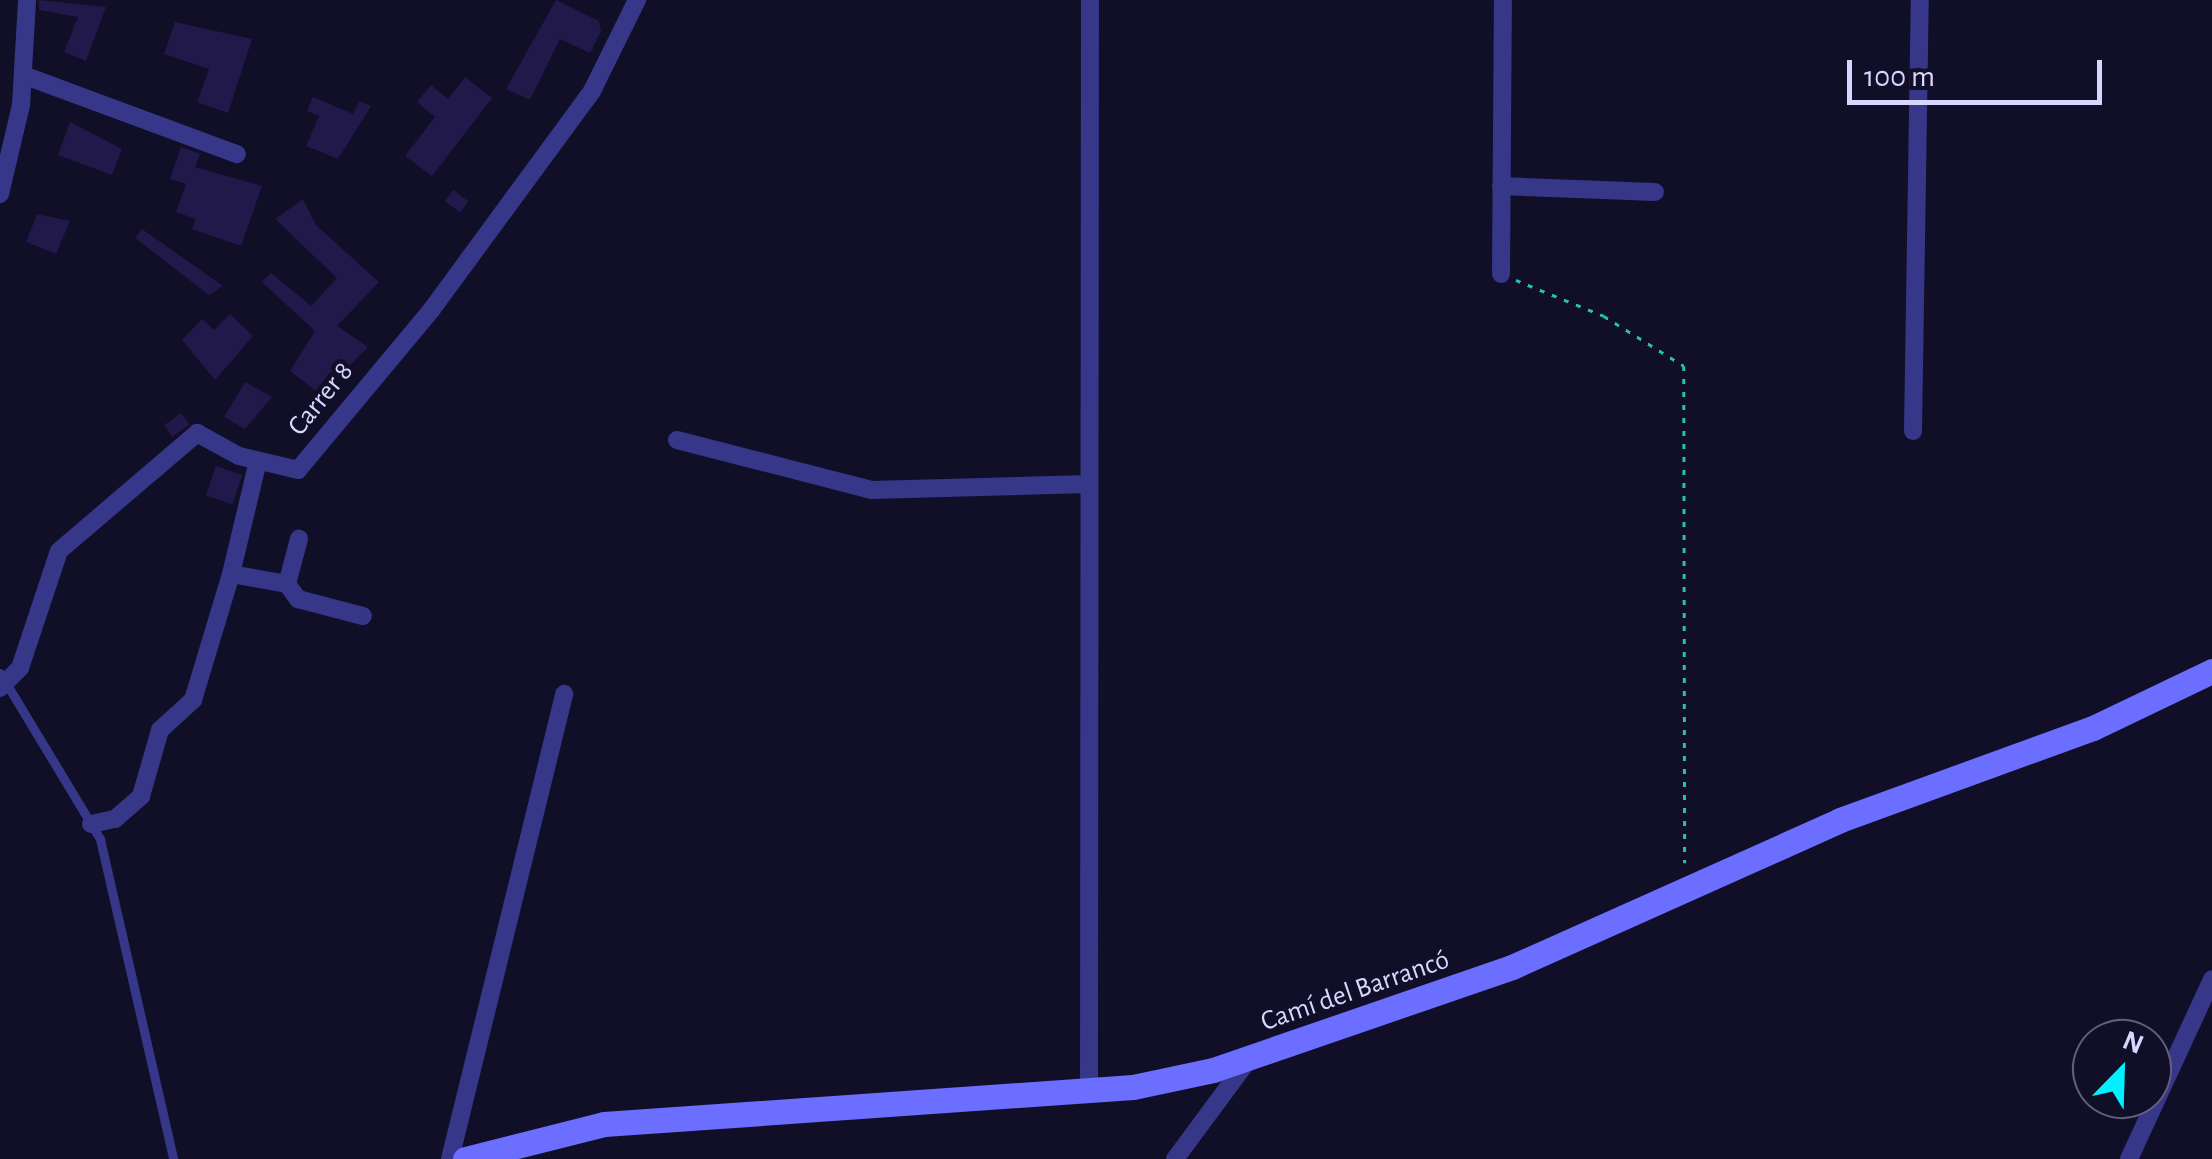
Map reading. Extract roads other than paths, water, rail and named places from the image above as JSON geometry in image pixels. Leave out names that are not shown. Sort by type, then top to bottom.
[{"type":"street","points":[[0,194],[23,76],[27,0]]},
{"type":"street","name":"Carrer 8","points":[[2,682],[59,551],[197,434],[258,461],[298,470],[338,426],[592,91],[637,0]]},
{"type":"street","points":[[1089,1090],[1090,0]]},
{"type":"street","points":[[1501,274],[1503,0]]},
{"type":"street","points":[[1913,430],[1920,0]]},
{"type":"street","points":[[23,76],[237,154]]},
{"type":"street","points":[[1501,186],[1655,192]]},
{"type":"street","points":[[678,440],[872,490],[1089,484]]},
{"type":"street","points":[[91,824],[140,796],[160,730],[193,700],[231,574],[258,461]]},
{"type":"street","points":[[287,584],[299,539]]},
{"type":"street","points":[[231,574],[287,584],[298,599],[363,616]]},
{"type":"street","name":"Camí del Barrancó","points":[[465,1159],[604,1124],[1089,1090],[1249,1059],[1512,967],[1840,820],[2093,728],[2212,670]]},
{"type":"street","points":[[450,1159],[564,694]]},
{"type":"street","points":[[2129,1159],[2212,978]]},
{"type":"street","points":[[1175,1159],[1249,1059]]},
{"type":"lane","points":[[2,682],[91,824],[173,1159]]}]
